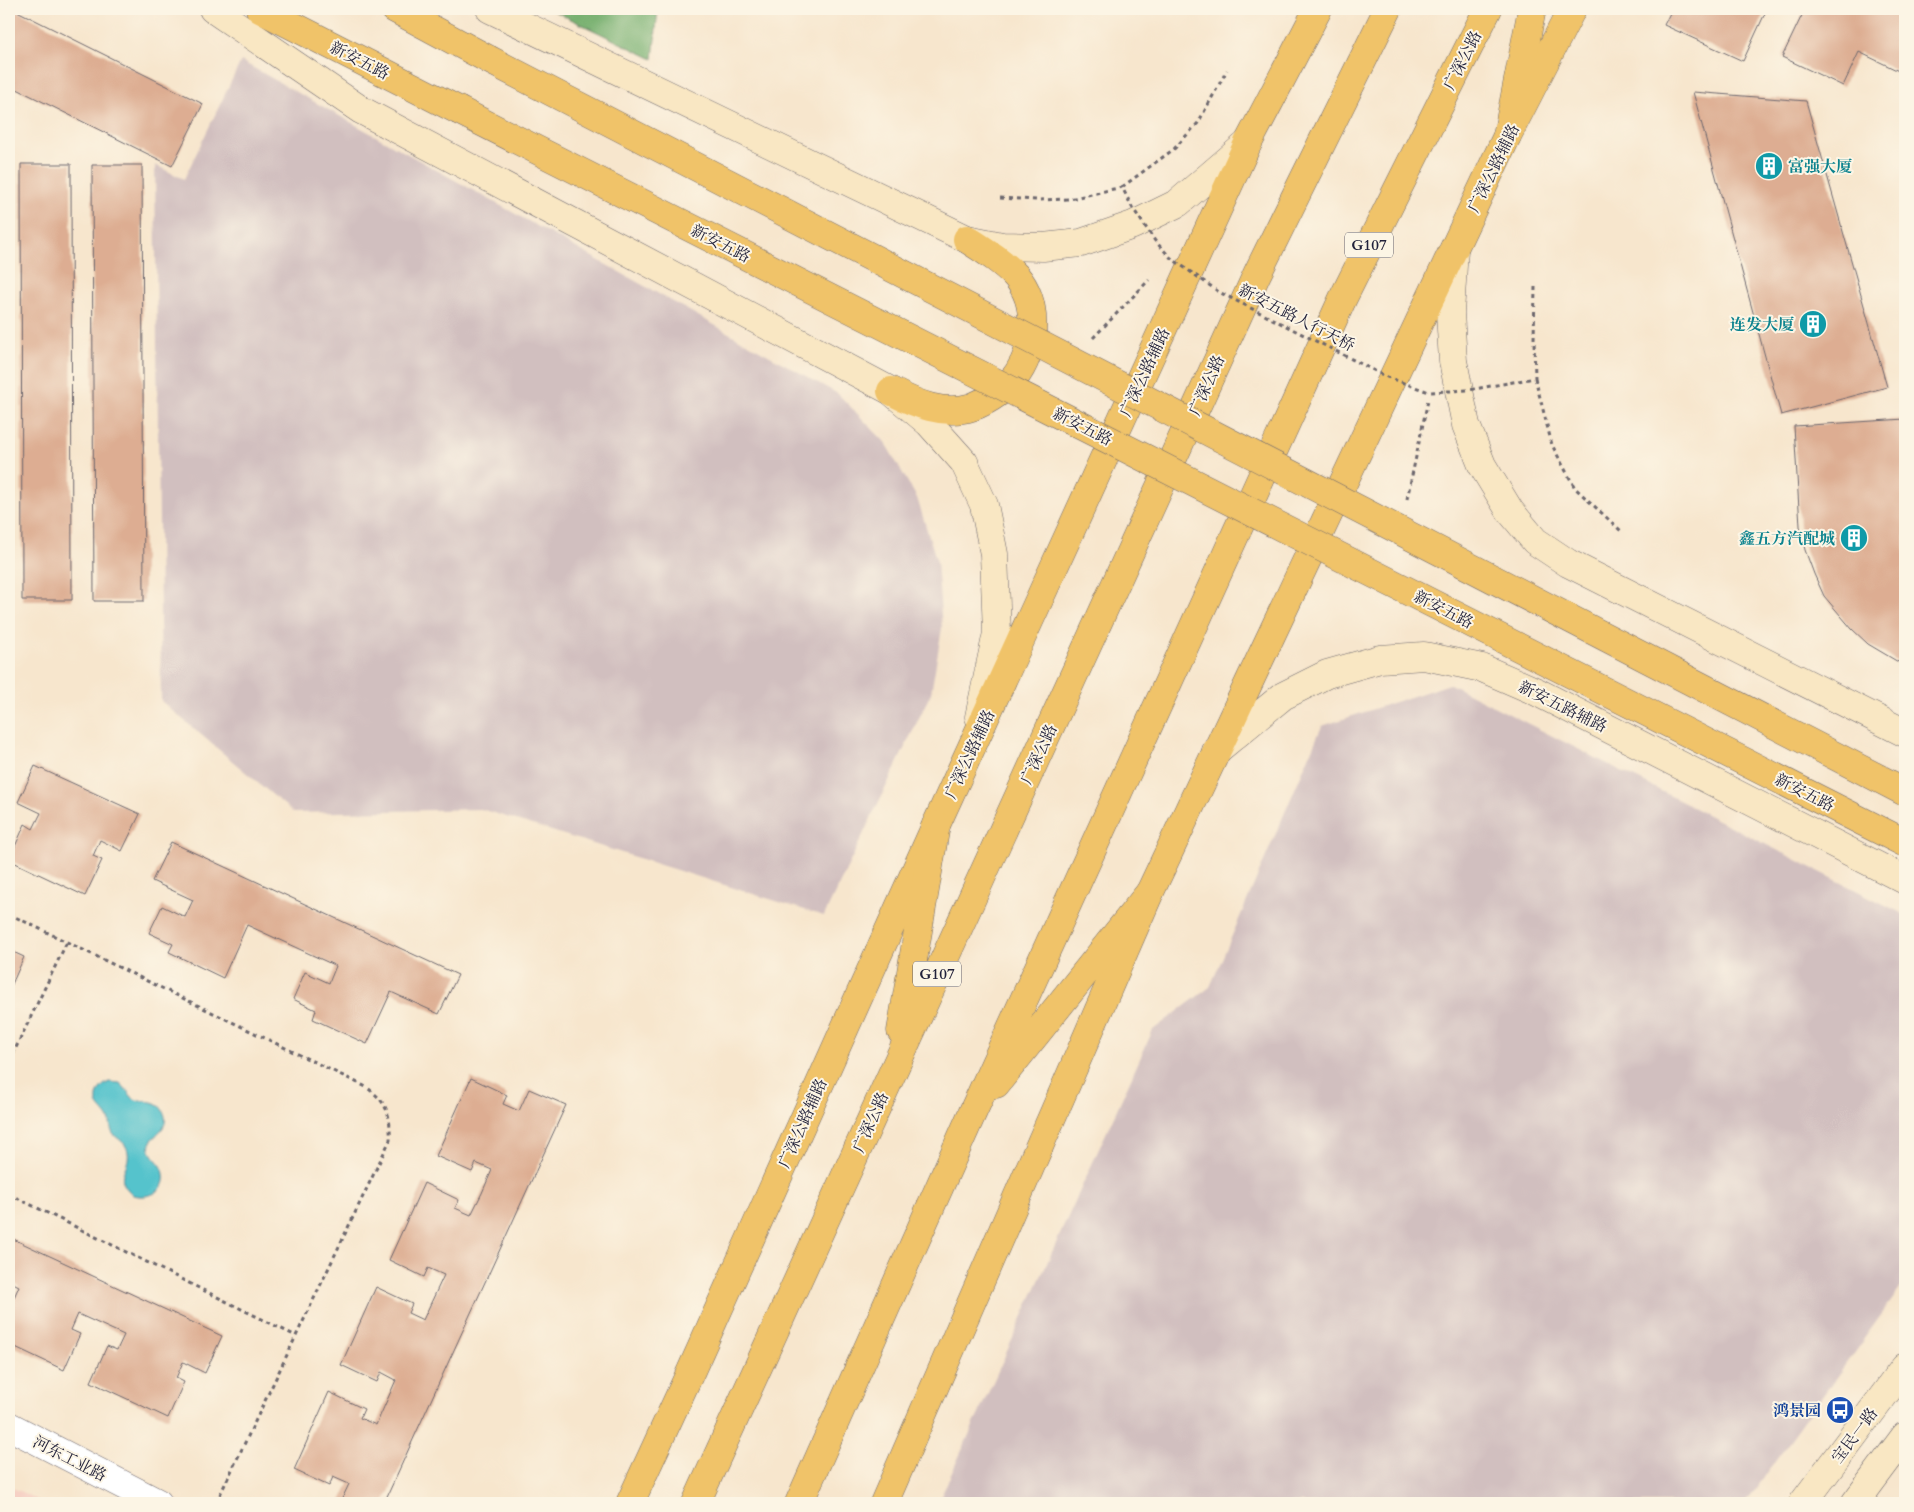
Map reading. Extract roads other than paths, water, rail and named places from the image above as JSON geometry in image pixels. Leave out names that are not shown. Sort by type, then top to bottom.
[{"type":"main road","points":[[213,9],[361,110],[914,403],[942,410],[971,407],[996,394],[1017,374],[1029,348],[1033,320],[1028,298],[1016,277],[995,258],[967,239],[490,9]]},
{"type":"main road","name":"新安五路","points":[[260,9],[1905,843]]},
{"type":"main road","points":[[394,9],[1905,792]]},
{"type":"main road","name":"广深公路辅路","points":[[630,1503],[936,825],[1248,142],[1318,9]]},
{"type":"main road","name":"广深公路","points":[[696,1503],[1257,274],[1388,9]]},
{"type":"main road","name":"广深公路","points":[[799,1503],[970,1116],[1343,298],[1488,9]]},
{"type":"main road","points":[[1507,136],[1532,9]]},
{"type":"main road","name":"广深公路辅路","points":[[884,1503],[1150,892],[1507,136],[1572,9]]},
{"type":"main road","points":[[967,239],[1002,246],[1043,247],[1081,243],[1133,225],[1178,203],[1248,142]]},
{"type":"main road","points":[[1454,248],[1450,313],[1453,361],[1466,426],[1482,465],[1505,503],[1535,541],[1568,563],[1905,733]]},
{"type":"main road","points":[[891,391],[929,423],[964,462],[984,505],[994,554],[997,633],[974,742]]},
{"type":"main road","name":"新安五路辅路","points":[[1216,751],[1282,696],[1327,674],[1380,659],[1424,656],[1482,668],[1535,691],[1905,880]]},
{"type":"main road","points":[[895,1068],[936,825]]},
{"type":"main road","points":[[970,1116],[1150,892]]},
{"type":"main road","name":"宝民一路","points":[[1803,1503],[1905,1367]]},
{"type":"main road","points":[[1855,1503],[1905,1436]]},
{"type":"street","name":"河东工业路","points":[[9,1426],[158,1503]]},
{"type":"water","points":[[109,1082],[120,1083],[133,1098],[152,1102],[160,1106],[163,1111],[165,1117],[164,1126],[152,1140],[150,1148],[163,1170],[164,1180],[159,1190],[150,1195],[133,1195],[123,1182],[128,1152],[124,1143],[113,1134],[109,1119],[97,1103],[99,1090]]},
{"type":"place","name":"富强大厦","points":[[1769,166]]},
{"type":"place","name":"连发大厦","points":[[1813,324]]},
{"type":"place","name":"鑫五方汽配城","points":[[1854,538]]},
{"type":"place","name":"鸿景园","points":[[1840,1410]]}]
